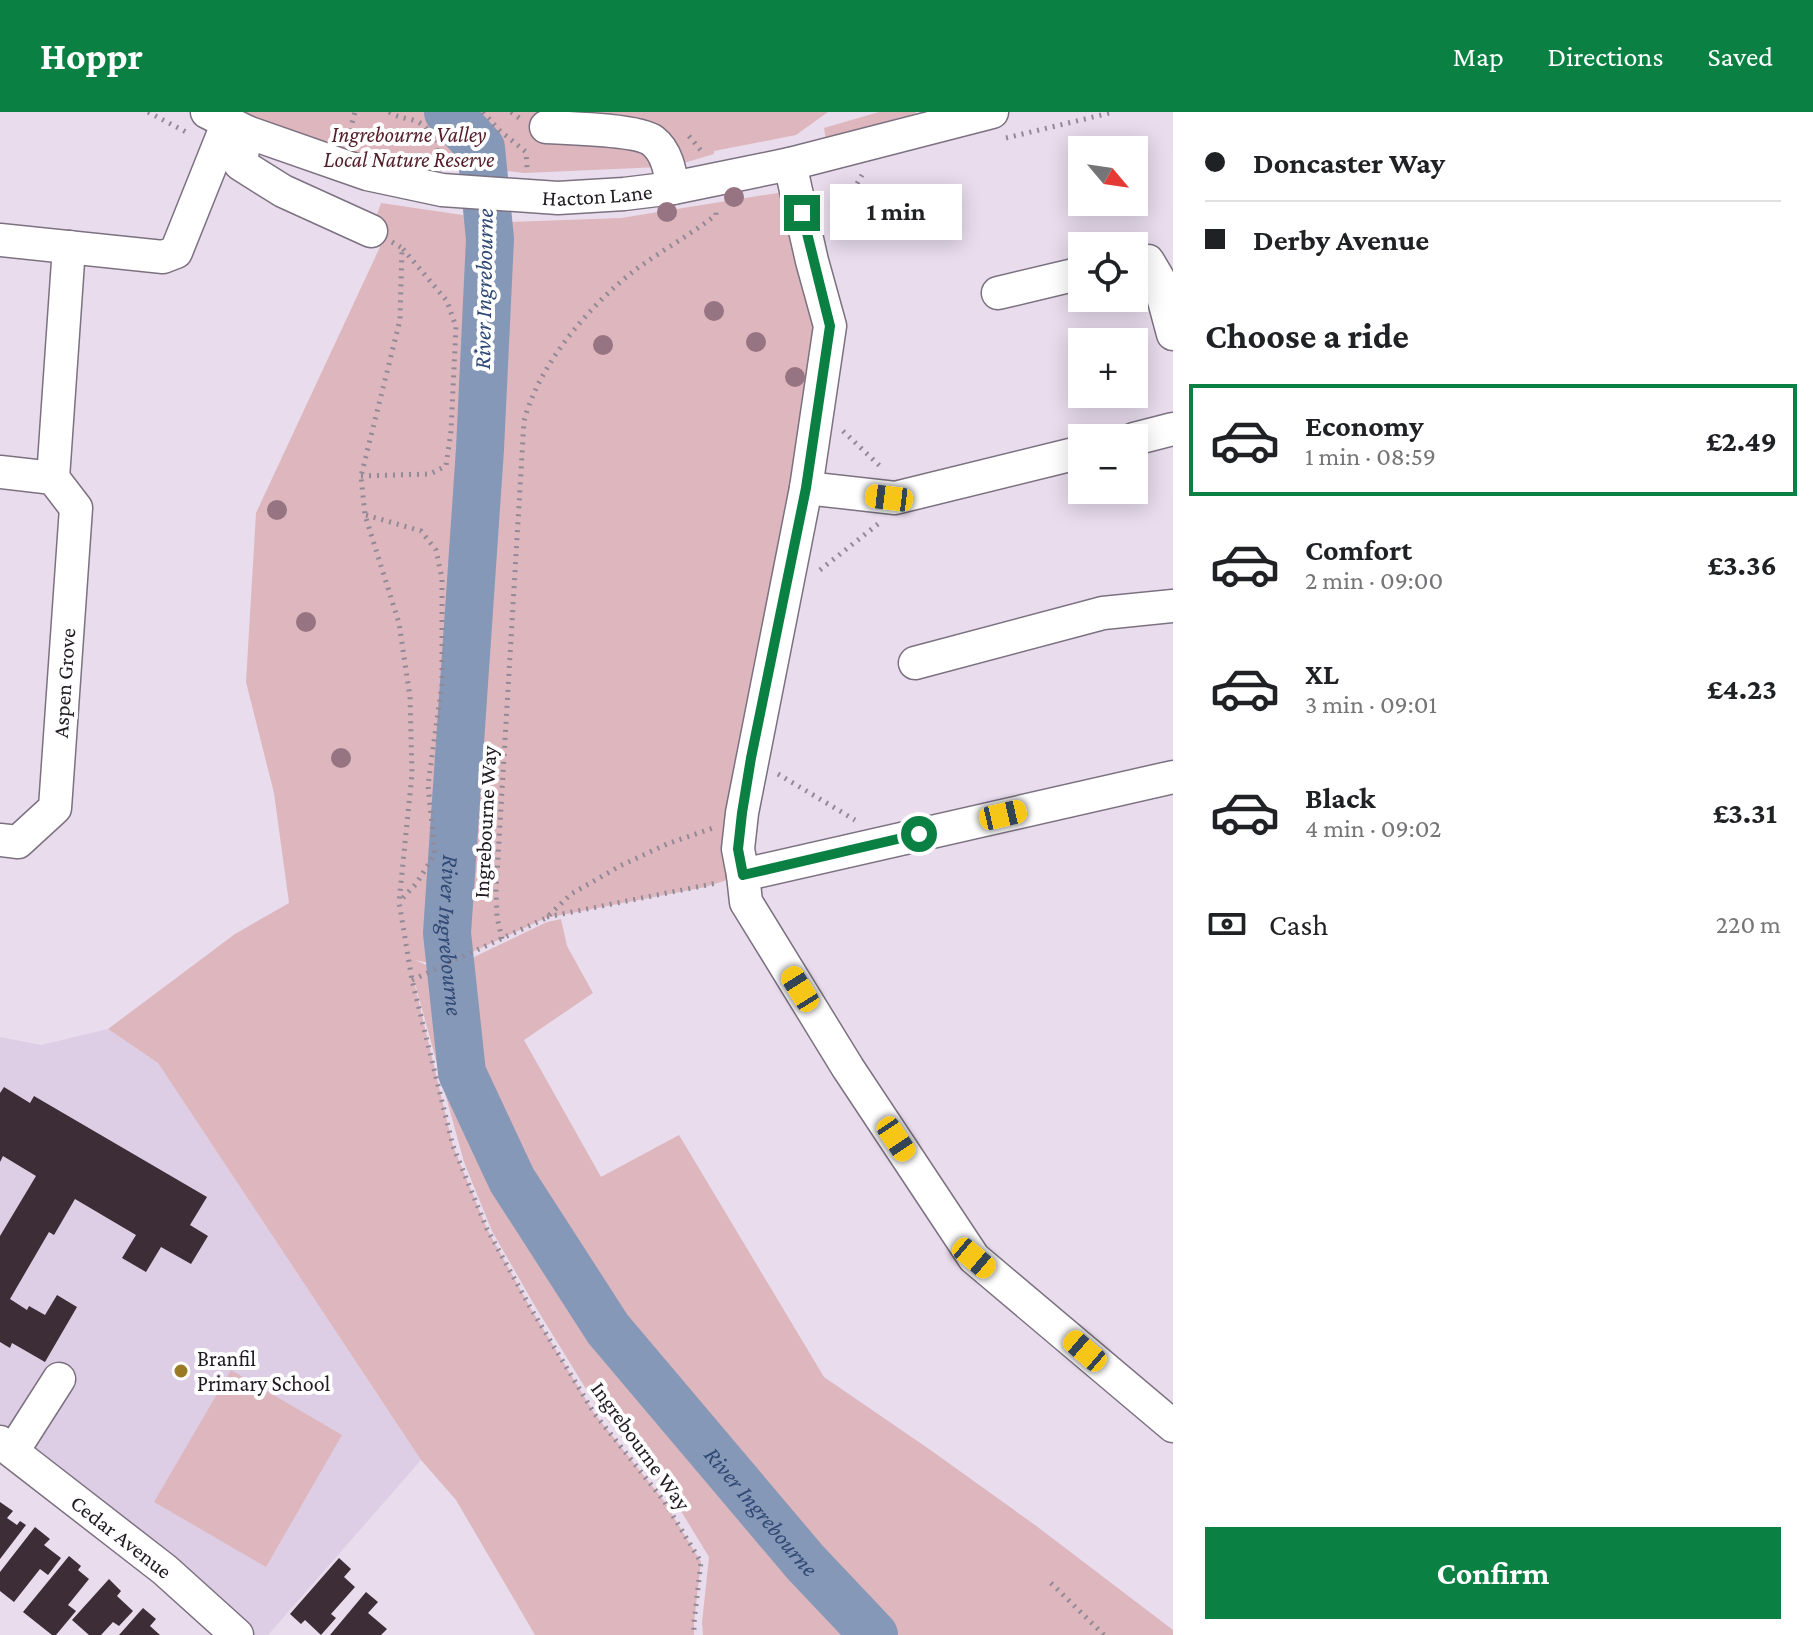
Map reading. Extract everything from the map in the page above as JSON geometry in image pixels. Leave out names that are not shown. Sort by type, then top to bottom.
[{"type":"street","name":"Hacton Lane","points":[[227,122],[367,174],[442,190],[558,198],[673,188],[997,126]]},
{"type":"street","points":[[227,122],[240,164],[283,191],[371,231]]},
{"type":"street","points":[[0,240],[163,257],[176,252],[227,122]]},
{"type":"street","points":[[546,127],[610,131],[651,139],[664,155],[673,188]]},
{"type":"street","points":[[790,164],[830,326],[806,488],[742,813],[738,849],[746,902],[848,1068],[974,1258],[1173,1426]]},
{"type":"street","points":[[0,472],[53,478],[69,247]]},
{"type":"street","points":[[1148,261],[1158,278],[1173,334]]},
{"type":"street","points":[[998,293],[1068,276]]},
{"type":"street","points":[[1148,435],[1173,429]]},
{"type":"street","points":[[806,488],[895,498],[1068,455]]},
{"type":"street","name":"Aspen Grove","points":[[9,841],[55,808],[76,508],[53,478]]},
{"type":"street","points":[[915,663],[1103,613],[1173,606]]},
{"type":"street","points":[[743,875],[1173,777]]},
{"type":"street","points":[[7,1447],[59,1379]]},
{"type":"street","name":"Cedar Avenue","points":[[7,1447],[165,1570],[237,1635]]},
{"type":"path","points":[[389,112],[426,126],[435,140],[441,163],[442,190]]},
{"type":"path","points":[[483,112],[526,152],[527,176]]},
{"type":"path","points":[[997,126],[1114,112]]},
{"type":"path","points":[[812,261],[864,172]]},
{"type":"path","name":"Ingrebourne Way","points":[[502,939],[496,891],[524,421],[529,400],[560,348],[595,307],[636,270],[716,215],[715,200]]},
{"type":"path","points":[[361,476],[430,474],[446,466],[451,431],[456,327],[447,301],[402,248],[371,231]]},
{"type":"path","name":"Ingrebourne Way","points":[[402,248],[400,320],[361,476],[365,515],[399,623],[410,697],[412,774],[399,902],[412,980],[453,1146],[487,1229],[594,1413],[664,1501],[701,1562],[694,1635]]},
{"type":"path","points":[[365,515],[421,531],[436,550],[442,578],[442,684],[428,785],[435,854],[416,884],[399,902]]},
{"type":"path","points":[[751,758],[890,841]]},
{"type":"path","points":[[546,918],[571,894],[622,865],[667,844],[725,823],[729,811],[742,813]]},
{"type":"path","points":[[412,980],[546,918],[705,887],[743,875]]},
{"type":"path","points":[[1051,1583],[1104,1635]]},
{"type":"shaded area","name":"Branfil Primary School","points":[[108,1029],[158,1063],[421,1460],[268,1635],[237,1635],[0,1443],[0,1037],[41,1045]]},
{"type":"green space","name":"Ingrebourne Valley Local Nature Reserve","points":[[207,112],[828,112],[796,135],[714,151],[714,154],[660,167],[524,173],[441,163],[442,190]]},
{"type":"green space","points":[[879,112],[916,112],[826,140],[824,128]]},
{"type":"green space","points":[[796,190],[830,326],[743,875],[705,887],[546,918],[442,966],[415,960],[443,972],[547,922],[561,919],[567,946],[593,993],[524,1040],[601,1177],[679,1135],[824,1377],[1035,1525],[1173,1630],[1173,1635],[703,1635],[709,1557],[673,1498],[599,1410],[492,1231],[464,1162],[411,969],[453,1146],[487,1229],[594,1413],[664,1501],[701,1562],[694,1635],[535,1635],[456,1500],[421,1460],[158,1063],[108,1029],[235,934],[289,903],[274,793],[246,682],[256,513],[380,247],[368,241],[381,203],[510,222],[621,218]]},
{"type":"green space","points":[[231,1370],[342,1435],[266,1567],[154,1502]]},
{"type":"building","points":[[4,1087],[30,1103],[34,1096],[207,1197],[190,1225],[208,1236],[191,1264],[161,1247],[146,1272],[122,1258],[136,1235],[75,1199],[54,1235],[49,1232],[10,1299],[27,1310],[29,1306],[45,1315],[57,1295],[77,1307],[45,1362],[12,1343],[10,1348],[0,1342],[0,1236],[36,1176],[3,1156],[0,1162],[0,1093]]},
{"type":"building","points":[[0,1502],[13,1511],[7,1518],[17,1525],[20,1521],[26,1525],[0,1559]]},
{"type":"building","points":[[35,1527],[50,1539],[44,1545],[61,1558],[48,1575],[40,1569],[14,1602],[0,1591],[0,1572]]},
{"type":"building","points":[[69,1556],[81,1566],[78,1570],[89,1579],[68,1605],[76,1611],[56,1635],[52,1635],[23,1612]]},
{"type":"building","points":[[339,1558],[351,1569],[344,1577],[355,1587],[331,1614],[336,1618],[321,1635],[305,1620],[301,1624],[290,1614]]},
{"type":"building","points":[[109,1579],[121,1591],[117,1596],[133,1611],[119,1626],[113,1622],[101,1635],[89,1635],[72,1620]]},
{"type":"building","points":[[366,1592],[378,1602],[368,1613],[387,1629],[381,1635],[330,1635]]},
{"type":"building","points":[[143,1608],[156,1619],[150,1626],[160,1635],[119,1635]]},
{"type":"waterway","name":"River Ingrebourne","points":[[448,112],[481,148],[490,239],[480,449],[447,933],[462,1073],[512,1180],[608,1329],[805,1562],[874,1635]]},
{"type":"place","name":"Branfil Primary School","points":[[181,1371]]},
{"type":"route","points":[[802,213],[830,326],[806,488],[742,813],[738,849],[743,875],[919,834]]}]
